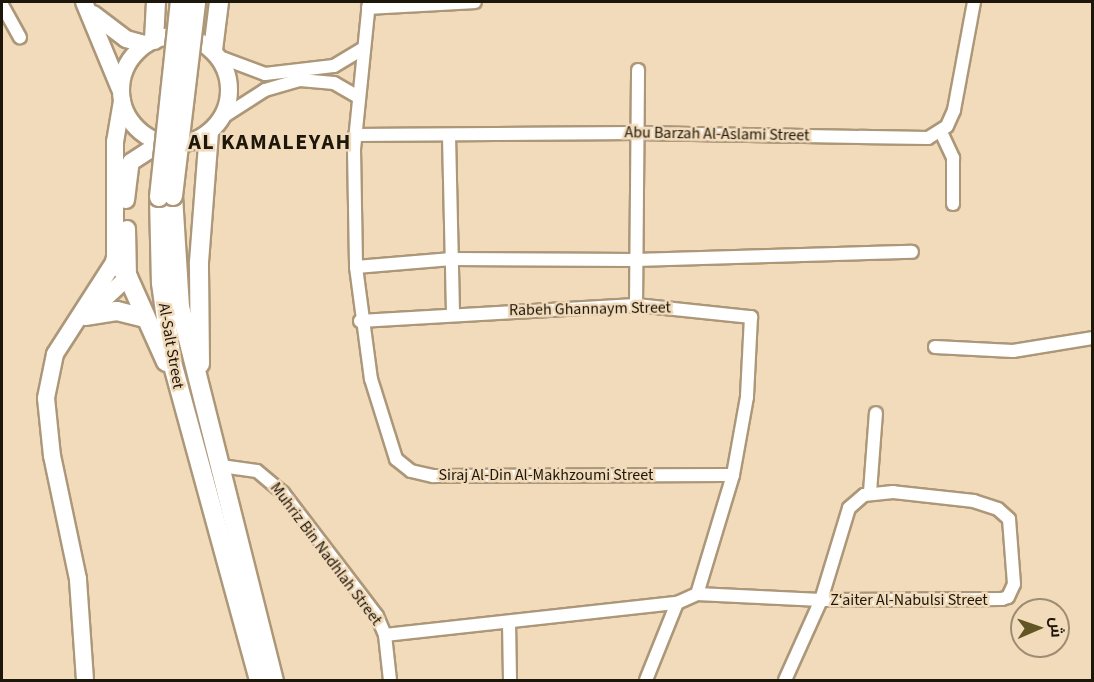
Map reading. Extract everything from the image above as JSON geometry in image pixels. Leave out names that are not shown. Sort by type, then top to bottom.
[{"type":"main road","points":[[150,42],[156,2]]},
{"type":"main road","name":"Al-Salt Street","points":[[180,2],[161,283],[181,403],[225,546],[259,681]]},
{"type":"main road","name":"Al-Salt Street","points":[[196,2],[166,197],[179,297],[274,681]]},
{"type":"main road","points":[[215,53],[219,2]]},
{"type":"main road","points":[[200,389],[200,262],[209,133]]},
{"type":"main road","points":[[115,261],[128,277],[181,403]]},
{"type":"main road","points":[[81,319],[117,311],[145,318]]},
{"type":"street","points":[[368,5],[475,2]]},
{"type":"street","points":[[953,204],[953,158],[941,132],[954,110],[974,2]]},
{"type":"street","points":[[2,5],[20,37]]},
{"type":"street","name":"Siraj Al-Din Al-Makhzoumi Street","points":[[368,5],[355,135],[356,267],[360,321],[386,432],[396,459],[411,471],[434,476],[734,476]]},
{"type":"street","points":[[86,6],[114,32],[150,42],[185,36],[258,74],[300,75],[334,83],[358,97]]},
{"type":"street","points":[[86,6],[135,127],[160,142],[177,145],[209,133],[223,117],[265,90],[300,75],[334,66],[362,49]]},
{"type":"street","points":[[85,681],[78,579],[52,456],[46,398],[55,354],[81,319],[115,261],[115,142],[122,97],[129,61],[150,42]]},
{"type":"street","points":[[215,53],[230,92],[223,117]]},
{"type":"street","points":[[636,304],[638,70]]},
{"type":"street","name":"Abu Barzah Al-Aslami Street","points":[[355,135],[636,133],[928,138],[941,132]]},
{"type":"street","points":[[449,136],[453,312]]},
{"type":"street","points":[[81,319],[108,300],[128,277],[128,170],[144,150],[160,142]]},
{"type":"street","points":[[356,267],[452,259],[635,260],[912,252]]},
{"type":"street","name":"Rabeh Ghannaym Street","points":[[360,321],[453,312],[636,304],[751,317],[747,397],[734,476],[697,594]]},
{"type":"street","points":[[935,347],[1013,351],[1092,338]]},
{"type":"street","points":[[870,492],[876,413]]},
{"type":"street","name":"Muhriz Bin Nadhlah Street","points":[[221,466],[247,467],[270,479],[377,616],[385,635],[390,681]]},
{"type":"street","name":"Z‘aiter Al-Nabulsi Street","points":[[385,635],[677,603],[697,594],[820,600],[988,600],[1008,597],[1013,591],[1013,526],[998,509],[974,501],[870,492],[849,508],[820,600],[785,681]]},
{"type":"street","points":[[646,681],[677,603]]},
{"type":"street","points":[[509,622],[510,681]]},
{"type":"district","name":"AL KAMALEYAH","points":[[270,143]]}]
